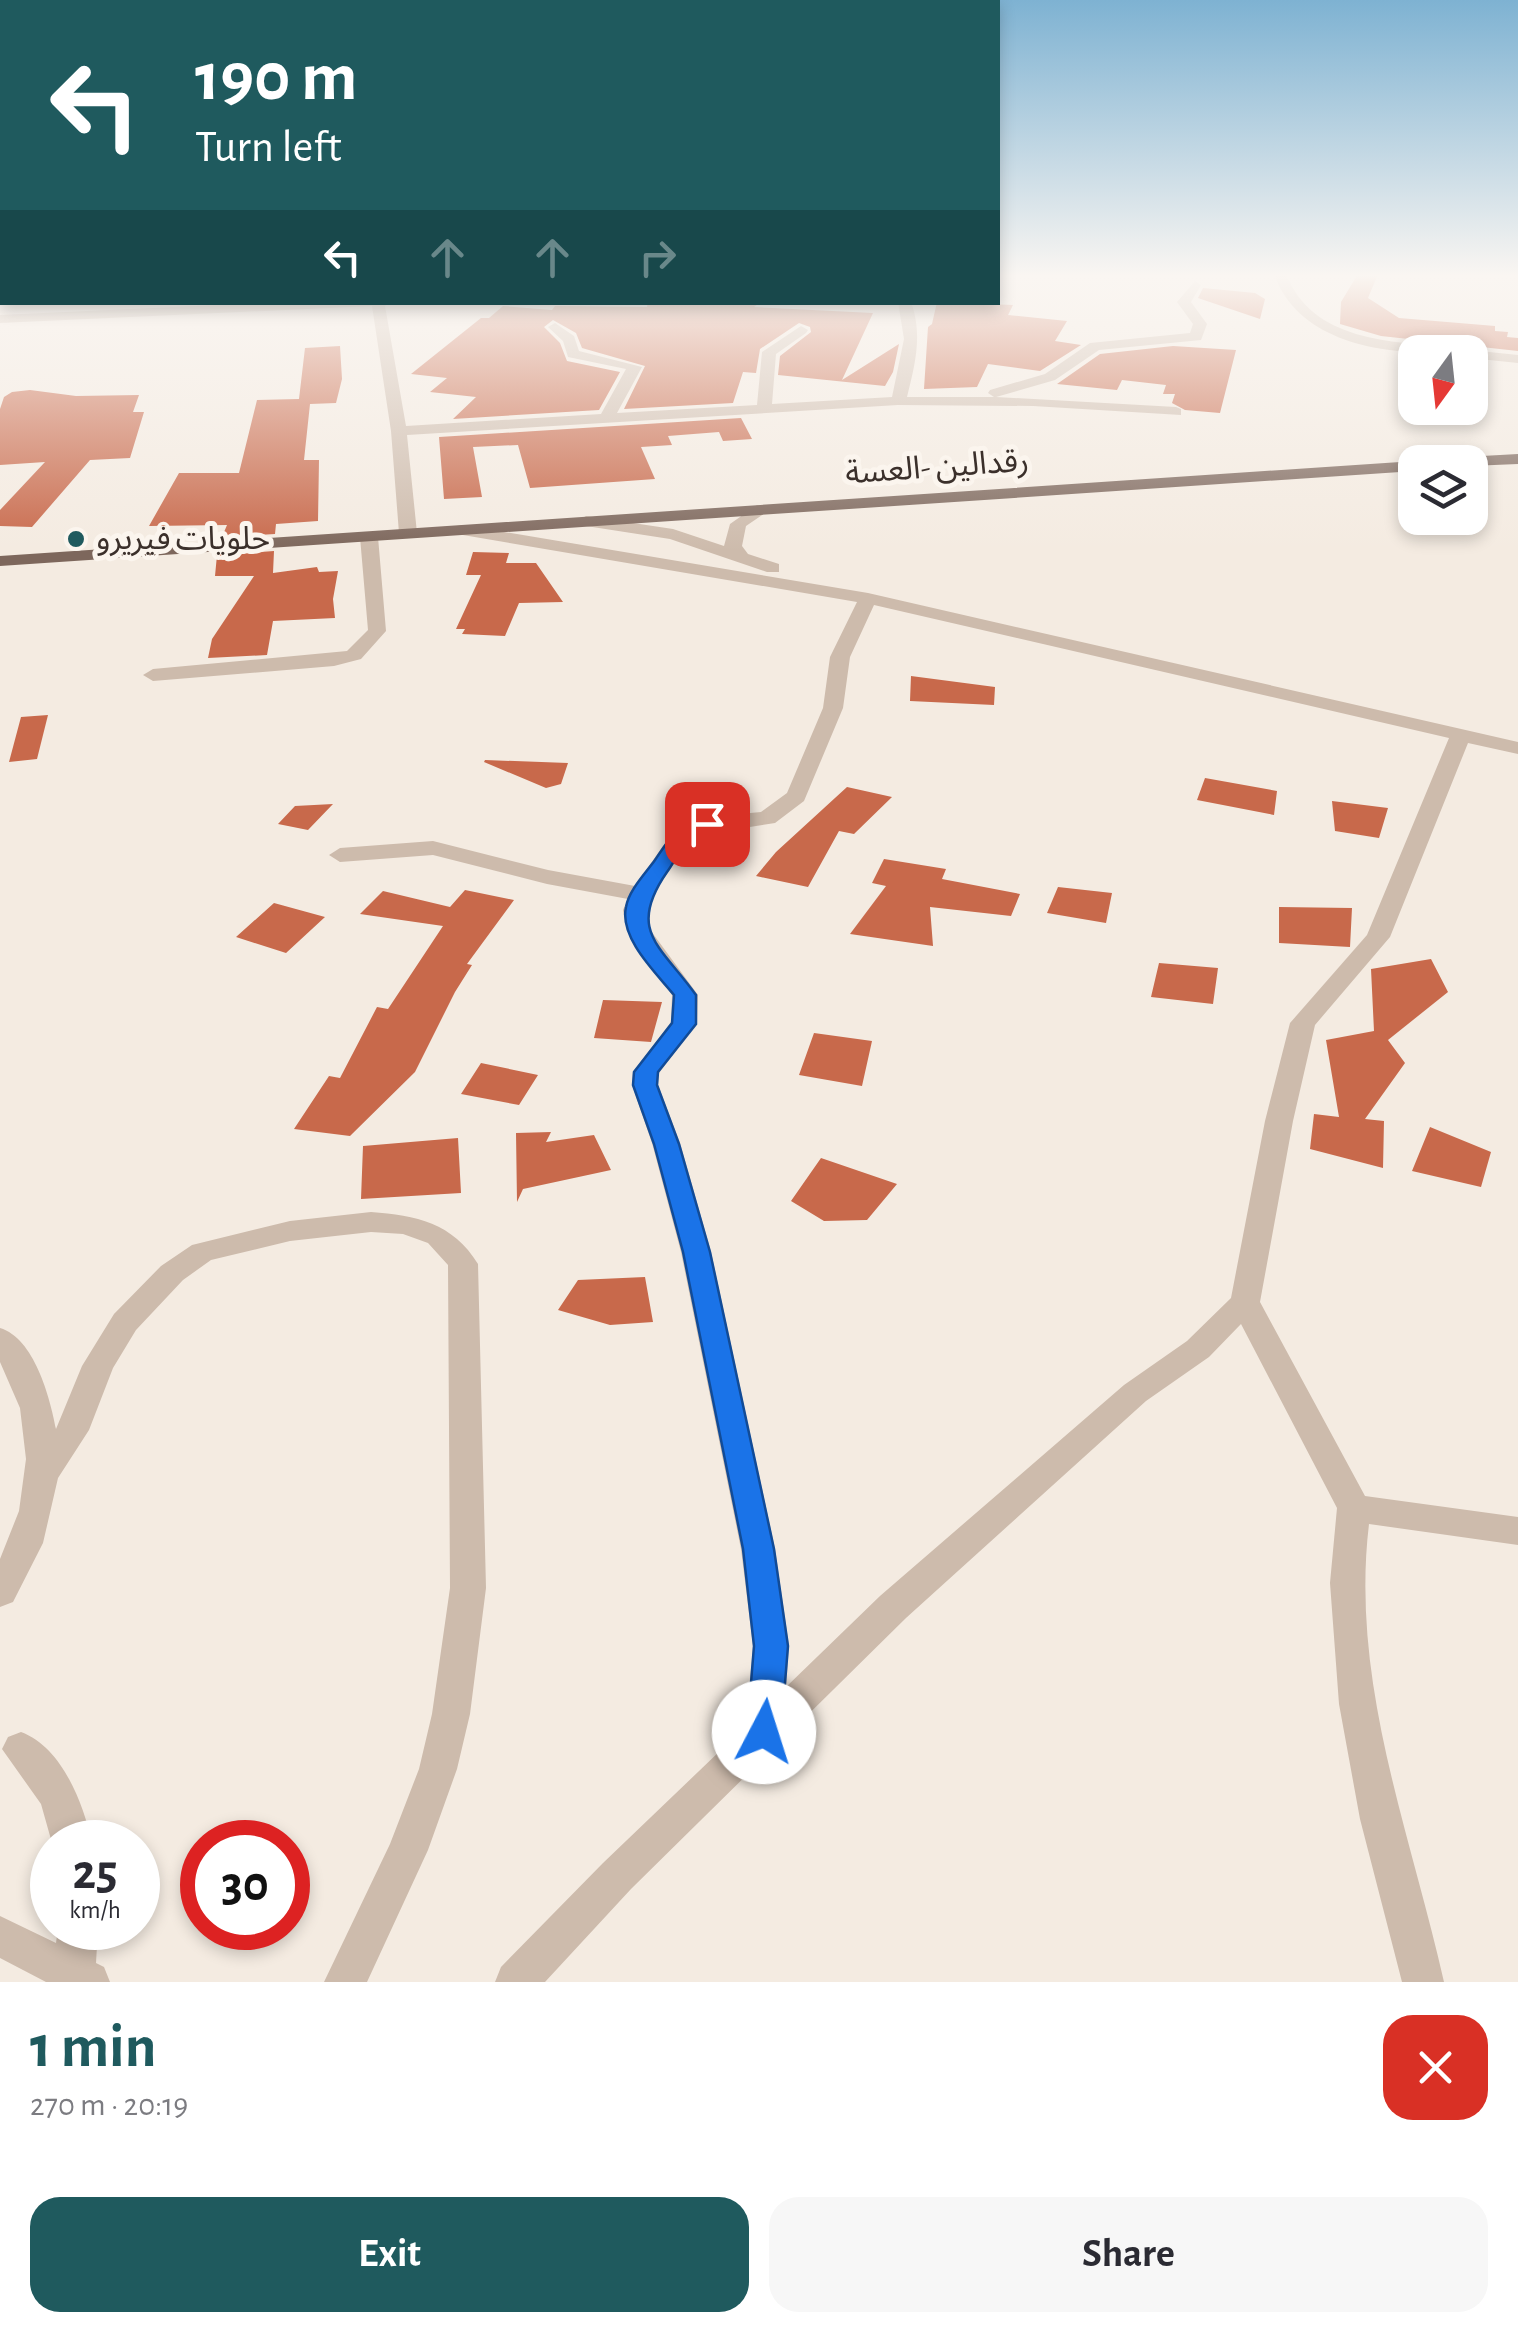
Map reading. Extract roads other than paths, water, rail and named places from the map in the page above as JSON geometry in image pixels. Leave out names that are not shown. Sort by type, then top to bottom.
[{"type":"main road","points":[[1488,461],[1518,459]]},
{"type":"main road","name":"رقدالين -العسة","points":[[0,562],[1398,467]]},
{"type":"street","points":[[389,366],[408,534]]},
{"type":"street","points":[[606,416],[635,368],[628,366]]},
{"type":"street","points":[[764,406],[767,366]]},
{"type":"street","points":[[898,401],[906,366]]},
{"type":"street","points":[[971,401],[1050,377],[1065,366]]},
{"type":"street","points":[[399,431],[764,406],[898,401],[1122,406],[1176,412]]},
{"type":"street","points":[[742,558],[733,546],[733,533],[740,521],[762,509]]},
{"type":"street","points":[[586,521],[654,530],[868,598]]},
{"type":"street","points":[[463,530],[868,598],[1518,748]]},
{"type":"street","points":[[153,674],[334,660],[354,655],[378,631],[369,537]]},
{"type":"street","points":[[764,1732],[771,1646],[758,1549],[696,1252],[645,1085],[646,1072],[684,1024],[685,995],[639,931],[635,910],[641,894],[685,831],[707,824],[767,818],[796,796],[833,708],[840,657],[868,598]]},
{"type":"street","points":[[516,1982],[617,1876],[893,1607],[1135,1393],[1198,1349],[1245,1302],[1283,1102],[1304,1023],[1378,938],[1461,734]]},
{"type":"street","points":[[340,855],[409,846],[433,848],[547,877],[641,894]]},
{"type":"street","points":[[42,1474],[73,1430],[98,1366],[125,1322],[172,1272],[202,1252],[290,1231],[372,1222],[406,1224],[438,1236],[454,1250],[462,1264],[465,1282],[463,1454],[468,1588],[451,1714],[438,1769],[408,1850],[345,1982]]},
{"type":"street","points":[[1245,1302],[1354,1508],[1348,1542],[1347,1596],[1354,1666],[1379,1817],[1423,1982]]},
{"type":"street","points":[[0,1339],[30,1383],[42,1432],[42,1474],[28,1536],[0,1592]]},
{"type":"street","points":[[1354,1508],[1518,1532]]},
{"type":"street","points":[[21,1749],[42,1768],[64,1805],[67,1820]]},
{"type":"street","points":[[0,1936],[82,1978]]},
{"type":"street","points":[[80,1950],[82,1978]]},
{"type":"place","name":"حلويات فيريرو","points":[[76,539]]}]
